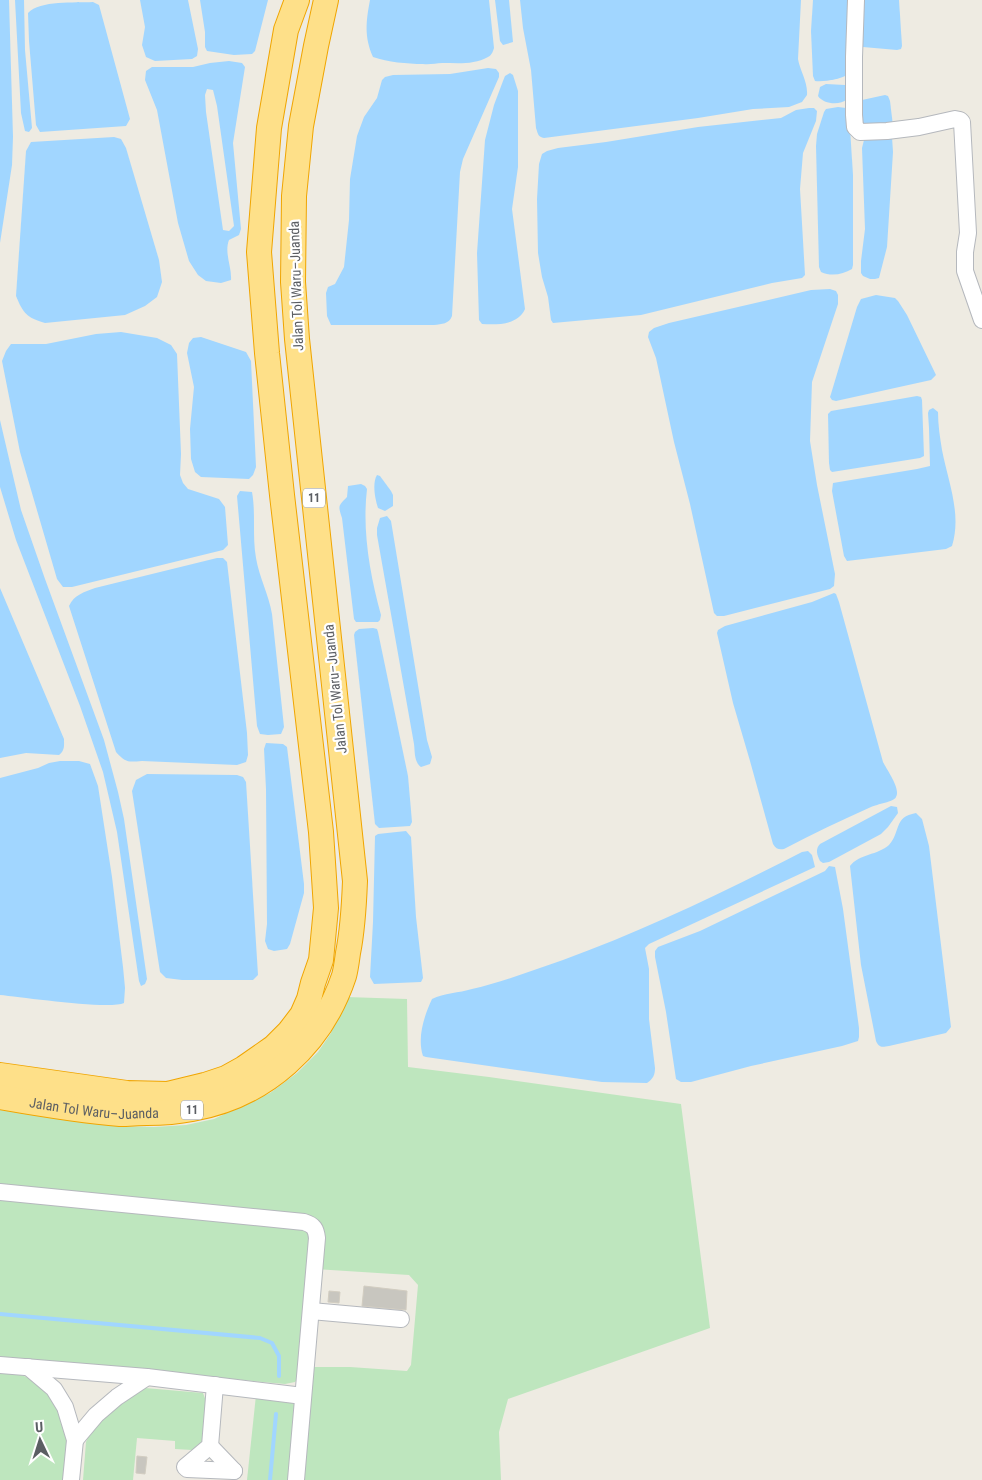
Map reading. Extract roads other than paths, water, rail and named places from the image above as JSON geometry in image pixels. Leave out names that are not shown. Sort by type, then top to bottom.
[{"type":"highway","name":"Jalan Tol Waru–Juanda","points":[[0,1075],[127,1093],[168,1094],[205,1086],[226,1078],[244,1068],[279,1042],[289,1032],[302,1015],[321,960],[326,908],[322,842],[282,495],[259,252],[269,128],[286,30],[297,0]]},
{"type":"highway","name":"Jalan Tol Waru–Juanda","points":[[0,1097],[60,1107],[121,1114],[192,1110],[214,1104],[239,1095],[262,1083],[298,1055],[326,1017],[344,975],[352,930],[355,882],[297,339],[293,282],[294,196],[300,126],[326,0]]},
{"type":"lane","points":[[856,0],[854,115],[856,130],[860,132],[887,131],[919,127],[955,119],[962,122],[968,233],[965,271],[982,320]]},
{"type":"lane","points":[[0,1192],[309,1223],[315,1228],[317,1238],[296,1480]]},
{"type":"lane","points":[[311,1311],[401,1320]]},
{"type":"lane","points":[[0,1365],[148,1377],[304,1396]]},
{"type":"lane","points":[[28,1368],[54,1388],[65,1407],[75,1440],[71,1480]]},
{"type":"lane","points":[[75,1440],[96,1415],[117,1397],[148,1377]]},
{"type":"lane","points":[[210,1446],[215,1385]]},
{"type":"water","points":[[0,0],[9,0],[13,137],[12,165],[0,243]]},
{"type":"water","points":[[15,0],[24,0],[25,50],[32,128],[29,132],[25,131],[21,113]]},
{"type":"water","points":[[140,0],[188,0],[198,49],[197,56],[192,59],[155,61],[146,57],[142,45],[145,27]]},
{"type":"water","points":[[200,0],[268,0],[255,51],[252,54],[234,55],[207,51]]},
{"type":"water","points":[[370,0],[489,0],[493,52],[483,60],[466,63],[411,64],[373,57],[368,43],[367,29]]},
{"type":"water","points":[[495,0],[509,0],[513,42],[503,45],[500,41]]},
{"type":"water","points":[[520,0],[801,0],[798,59],[807,95],[802,102],[789,107],[753,109],[542,138],[538,135],[536,128],[531,70]]},
{"type":"water","points":[[813,0],[850,0],[849,74],[846,76],[833,80],[815,81],[813,76],[811,31]]},
{"type":"water","points":[[863,0],[899,0],[901,49],[863,47]]},
{"type":"water","points":[[93,2],[99,5],[130,119],[126,126],[40,132],[36,125],[28,13],[49,4]]},
{"type":"water","points":[[229,61],[242,63],[245,67],[233,143],[241,229],[239,235],[229,240],[228,245],[231,280],[221,283],[206,281],[198,275],[189,261],[178,223],[157,110],[145,80],[146,71],[152,67],[193,67]],"holes":[[[207,89],[213,90],[217,106],[234,226],[229,231],[223,230],[206,112],[205,95]]]},
{"type":"water","points":[[488,68],[496,69],[499,77],[463,159],[460,172],[451,319],[445,323],[434,325],[331,325],[327,316],[326,293],[328,287],[335,284],[344,267],[349,220],[350,179],[357,136],[364,117],[377,98],[382,80],[393,75],[450,74]]},
{"type":"water","points":[[510,73],[513,75],[518,91],[518,167],[512,209],[525,309],[522,314],[512,321],[500,324],[482,324],[479,320],[477,253],[485,140],[494,105],[505,76]]},
{"type":"water","points":[[826,84],[849,87],[847,99],[836,103],[820,99],[818,96],[820,87]]},
{"type":"water","points":[[888,96],[890,101],[893,126],[863,128],[860,103],[862,100]]},
{"type":"water","points":[[814,108],[817,111],[816,121],[803,153],[800,189],[805,275],[802,278],[772,283],[641,315],[553,323],[538,253],[537,199],[539,164],[542,154],[558,148],[698,127],[781,118],[796,110]]},
{"type":"water","points":[[846,108],[849,113],[853,175],[853,265],[849,271],[833,275],[821,272],[819,267],[816,146],[817,134],[824,112],[826,109]]},
{"type":"water","points":[[114,137],[121,139],[126,148],[159,260],[162,282],[157,297],[145,306],[125,315],[45,323],[34,319],[26,314],[16,296],[26,151],[31,142]]},
{"type":"water","points":[[892,137],[893,152],[887,247],[879,278],[870,279],[861,273],[865,229],[862,148],[864,140]]},
{"type":"water","points":[[830,289],[836,291],[838,304],[812,382],[810,441],[835,574],[834,586],[830,589],[724,616],[717,616],[714,613],[656,358],[648,337],[649,332],[654,328],[669,323],[811,290]]},
{"type":"water","points":[[876,295],[895,298],[898,301],[907,315],[936,375],[931,380],[836,401],[832,400],[830,397],[857,307],[861,299]]},
{"type":"water","points":[[121,332],[157,338],[171,345],[177,354],[181,454],[180,475],[188,489],[219,499],[225,507],[228,545],[223,550],[72,587],[63,587],[57,579],[20,452],[2,361],[11,344],[46,344],[96,334]]},
{"type":"water","points":[[201,337],[246,352],[251,361],[256,467],[249,479],[201,477],[195,472],[191,459],[190,429],[194,387],[187,353],[189,343],[193,338]]},
{"type":"water","points":[[917,396],[921,397],[922,400],[924,456],[832,472],[830,470],[828,414],[831,411]]},
{"type":"water","points":[[933,408],[938,412],[942,450],[955,510],[955,534],[952,546],[946,549],[847,561],[844,556],[832,491],[833,483],[930,466],[928,413]]},
{"type":"water","points":[[0,420],[21,510],[104,740],[118,792],[124,819],[147,979],[145,984],[141,986],[117,832],[103,772],[80,706],[16,540],[0,487]]},
{"type":"water","points":[[377,475],[380,476],[393,495],[393,506],[385,511],[378,508],[376,500],[374,487]]},
{"type":"water","points":[[361,484],[367,489],[366,537],[370,569],[381,615],[378,622],[356,622],[354,619],[342,518],[339,508],[340,504],[347,497],[348,486]]},
{"type":"water","points":[[240,491],[252,492],[256,558],[272,614],[284,727],[281,734],[260,734],[257,726],[237,496]]},
{"type":"water","points":[[387,516],[391,521],[427,740],[432,757],[430,764],[421,767],[415,757],[377,535],[380,518]]},
{"type":"water","points":[[223,558],[227,562],[247,733],[248,755],[246,762],[237,765],[125,760],[116,752],[69,606],[77,597],[95,588]]},
{"type":"water","points":[[0,588],[64,739],[63,750],[59,755],[26,753],[0,758]]},
{"type":"water","points":[[834,593],[839,602],[883,762],[897,789],[897,794],[895,799],[871,807],[784,849],[779,849],[773,844],[733,703],[717,633],[718,630],[725,626],[812,602]]},
{"type":"water","points":[[359,629],[377,629],[378,632],[408,776],[412,822],[410,826],[379,828],[375,824],[354,635]]},
{"type":"water","points":[[266,743],[283,744],[287,747],[304,884],[304,893],[290,944],[287,949],[274,951],[268,949],[265,941],[267,924],[264,749]]},
{"type":"water","points":[[60,761],[79,761],[90,764],[98,786],[123,967],[124,1003],[115,1005],[84,1004],[0,995],[0,778]]},
{"type":"water","points":[[147,774],[237,775],[243,777],[246,782],[258,975],[253,980],[182,980],[166,978],[160,972],[132,791],[136,780]]},
{"type":"water","points":[[891,806],[897,807],[898,813],[881,834],[829,862],[823,863],[820,861],[817,848],[820,844]]},
{"type":"water","points":[[916,813],[922,819],[929,846],[951,1027],[946,1033],[889,1046],[881,1046],[876,1041],[861,965],[850,866],[858,859],[880,851],[889,845],[901,821],[909,815]]},
{"type":"water","points":[[406,831],[411,837],[416,917],[423,978],[421,982],[374,984],[370,977],[375,836]]},
{"type":"water","points":[[808,851],[812,855],[815,867],[649,944],[645,948],[649,969],[649,1019],[655,1068],[653,1077],[647,1083],[602,1082],[423,1056],[421,1049],[422,1027],[432,999],[441,995],[507,979],[594,948],[684,910],[802,852]]},
{"type":"water","points":[[829,866],[835,867],[843,909],[859,1028],[858,1041],[691,1082],[681,1082],[676,1079],[655,951],[658,947],[700,931],[825,871]]},
{"type":"waterway","points":[[0,1314],[260,1338],[272,1343],[279,1356],[279,1376]]},
{"type":"waterway","points":[[270,1480],[276,1414]]}]
